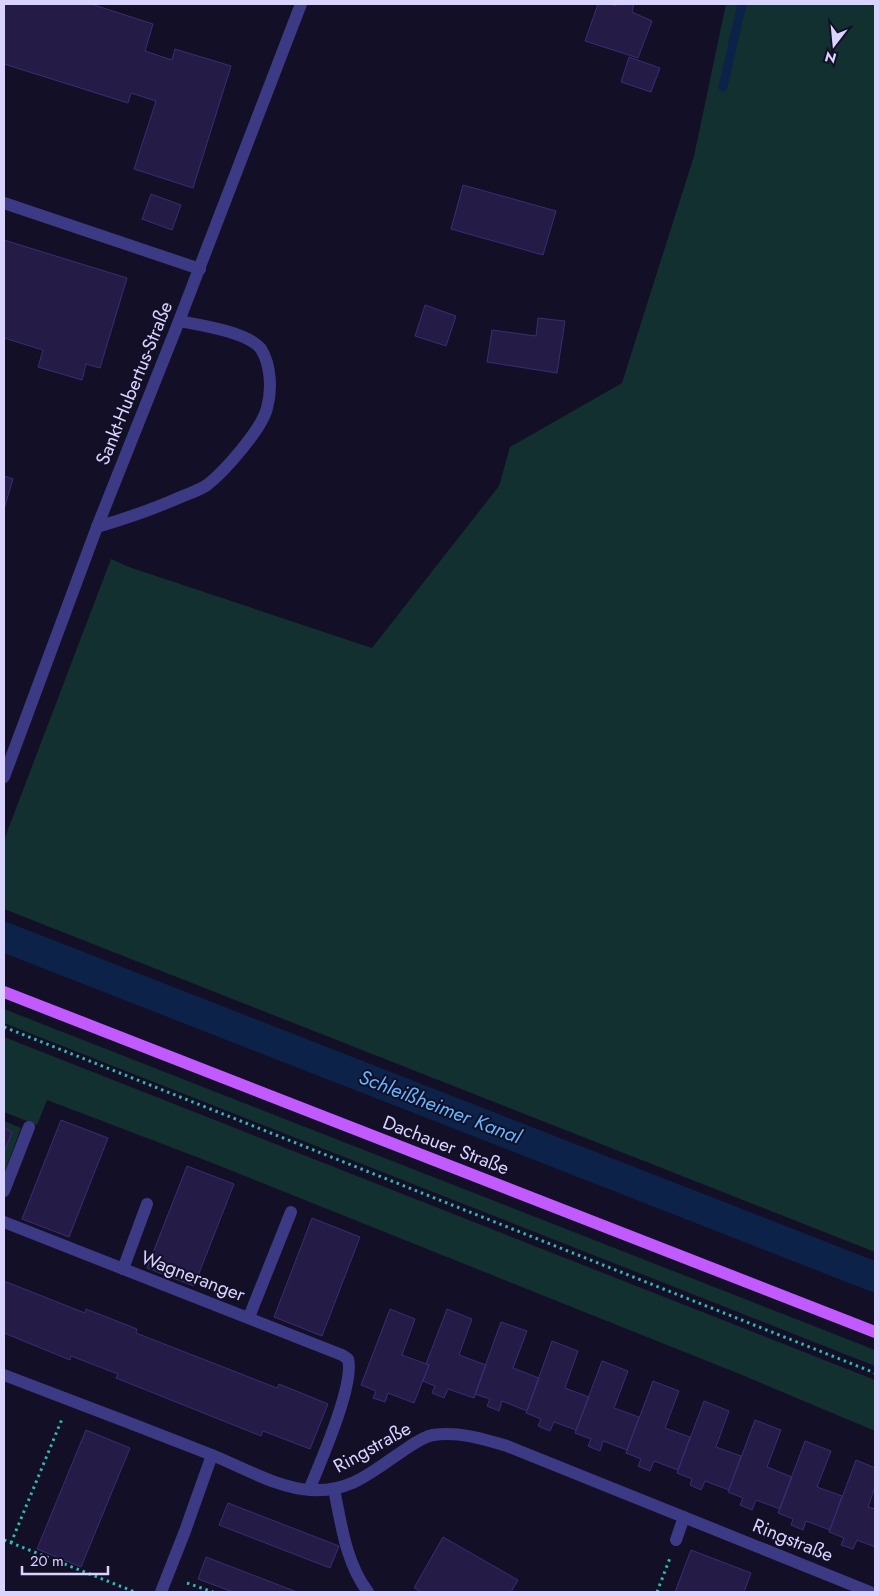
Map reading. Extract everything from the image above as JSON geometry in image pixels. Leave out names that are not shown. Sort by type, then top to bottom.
[{"type":"main road","name":"Dachauer Straße","points":[[4,992],[875,1332]]},
{"type":"street","name":"Sankt-Hubertus-Straße","points":[[4,777],[97,527],[180,321],[301,4]]},
{"type":"street","points":[[4,203],[200,268]]},
{"type":"street","points":[[97,527],[152,510],[206,486],[234,459],[258,428],[267,409],[269,368],[260,348],[241,336],[221,329],[180,321]]},
{"type":"street","points":[[4,1191],[29,1127]]},
{"type":"street","name":"Wagneranger","points":[[123,1269],[147,1204]]},
{"type":"street","name":"Wagneranger","points":[[249,1317],[291,1212]]},
{"type":"street","name":"Wagneranger","points":[[4,1222],[249,1317],[348,1359],[351,1368],[344,1397],[309,1490]]},
{"type":"street","name":"Ringstraße","points":[[4,1375],[284,1484],[309,1490],[334,1489],[350,1485],[418,1441],[432,1435],[450,1434],[479,1438],[507,1446],[870,1592]]},
{"type":"street","points":[[161,1592],[212,1455]]},
{"type":"street","points":[[334,1489],[354,1568],[368,1592]]},
{"type":"street","points":[[676,1540],[684,1517]]},
{"type":"path","points":[[4,1027],[875,1373]]},
{"type":"path","points":[[11,1543],[65,1412]]},
{"type":"path","points":[[4,1540],[135,1592]]},
{"type":"path","points":[[657,1592],[676,1540]]},
{"type":"path","points":[[184,1582],[213,1592]]},
{"type":"green space","points":[[726,4],[875,4],[875,1252],[4,909],[4,840],[111,559],[129,567],[372,648],[499,486],[510,447],[622,383],[694,156]]},
{"type":"green space","points":[[4,1009],[875,1350],[875,1366],[4,1023]]},
{"type":"green space","points":[[4,1037],[875,1380],[875,1431],[742,1375],[202,1159],[47,1100],[37,1125],[4,1112]]},
{"type":"green space","points":[[4,1121],[21,1128],[4,1174],[4,1153],[12,1132],[4,1128]]},
{"type":"building","points":[[4,4],[91,4],[153,24],[145,51],[172,60],[175,49],[231,66],[193,188],[134,169],[156,101],[131,93],[128,103],[4,64]]},
{"type":"building","points":[[598,4],[616,6],[617,4],[634,4],[632,12],[652,21],[638,58],[585,41]]},
{"type":"building","points":[[629,57],[660,68],[651,92],[621,82]]},
{"type":"building","points":[[463,185],[556,211],[543,255],[451,229]]},
{"type":"building","points":[[151,194],[181,205],[172,230],[142,219]]},
{"type":"building","points":[[4,240],[127,278],[100,368],[86,364],[82,380],[38,367],[43,350],[4,338]]},
{"type":"building","points":[[425,305],[456,316],[446,346],[415,336]]},
{"type":"building","points":[[538,318],[565,321],[557,373],[487,362],[492,330],[536,336]]},
{"type":"building","points":[[4,476],[13,479],[4,509]]},
{"type":"building","points":[[61,1120],[108,1138],[69,1237],[22,1219]]},
{"type":"building","points":[[4,1128],[12,1132],[4,1153]]},
{"type":"building","points":[[187,1166],[234,1184],[194,1286],[147,1268]]},
{"type":"building","points":[[312,1218],[360,1237],[322,1336],[274,1317]]},
{"type":"building","points":[[4,1281],[85,1313],[86,1309],[137,1329],[136,1333],[277,1388],[279,1384],[328,1404],[310,1449],[263,1431],[261,1436],[116,1378],[118,1374],[71,1356],[70,1360],[4,1333]]},
{"type":"building","points":[[390,1309],[415,1319],[402,1355],[429,1365],[414,1403],[388,1393],[385,1402],[373,1398],[376,1391],[361,1385]]},
{"type":"building","points":[[447,1309],[472,1319],[459,1355],[486,1365],[474,1398],[448,1389],[444,1398],[432,1393],[435,1386],[423,1381],[429,1365],[426,1364]]},
{"type":"building","points":[[501,1322],[527,1331],[513,1368],[539,1378],[527,1411],[502,1401],[499,1411],[487,1406],[490,1399],[475,1394]]},
{"type":"building","points":[[552,1341],[578,1351],[565,1388],[589,1397],[576,1430],[554,1422],[550,1431],[538,1426],[541,1419],[526,1413]]},
{"type":"building","points":[[602,1361],[628,1371],[614,1408],[639,1417],[627,1450],[603,1441],[600,1451],[588,1446],[591,1439],[575,1433]]},
{"type":"building","points":[[653,1381],[679,1391],[665,1428],[690,1437],[678,1470],[654,1461],[650,1471],[638,1466],[641,1459],[626,1453]]},
{"type":"building","points":[[704,1401],[729,1411],[716,1447],[741,1456],[729,1490],[705,1481],[701,1490],[690,1485],[692,1479],[677,1473]]},
{"type":"building","points":[[755,1420],[781,1430],[767,1467],[792,1477],[780,1509],[756,1500],[752,1510],[740,1505],[743,1498],[728,1492]]},
{"type":"building","points":[[86,1430],[130,1448],[81,1567],[37,1549]]},
{"type":"building","points":[[805,1441],[831,1451],[817,1487],[842,1496],[830,1530],[806,1521],[803,1530],[791,1525],[793,1519],[778,1513]]},
{"type":"building","points":[[856,1460],[875,1468],[875,1487],[868,1507],[875,1509],[875,1547],[857,1540],[853,1549],[841,1545],[844,1538],[829,1532]]},
{"type":"building","points":[[228,1503],[339,1546],[330,1568],[219,1525]]},
{"type":"building","points":[[443,1537],[518,1580],[511,1592],[422,1592],[414,1588]]},
{"type":"building","points":[[691,1550],[751,1573],[744,1592],[675,1592]]},
{"type":"building","points":[[206,1557],[297,1592],[233,1592],[198,1579]]},
{"type":"waterway","points":[[723,87],[742,4]]},
{"type":"waterway","name":"Schleißheimer Kanal","points":[[4,937],[875,1277]]}]
